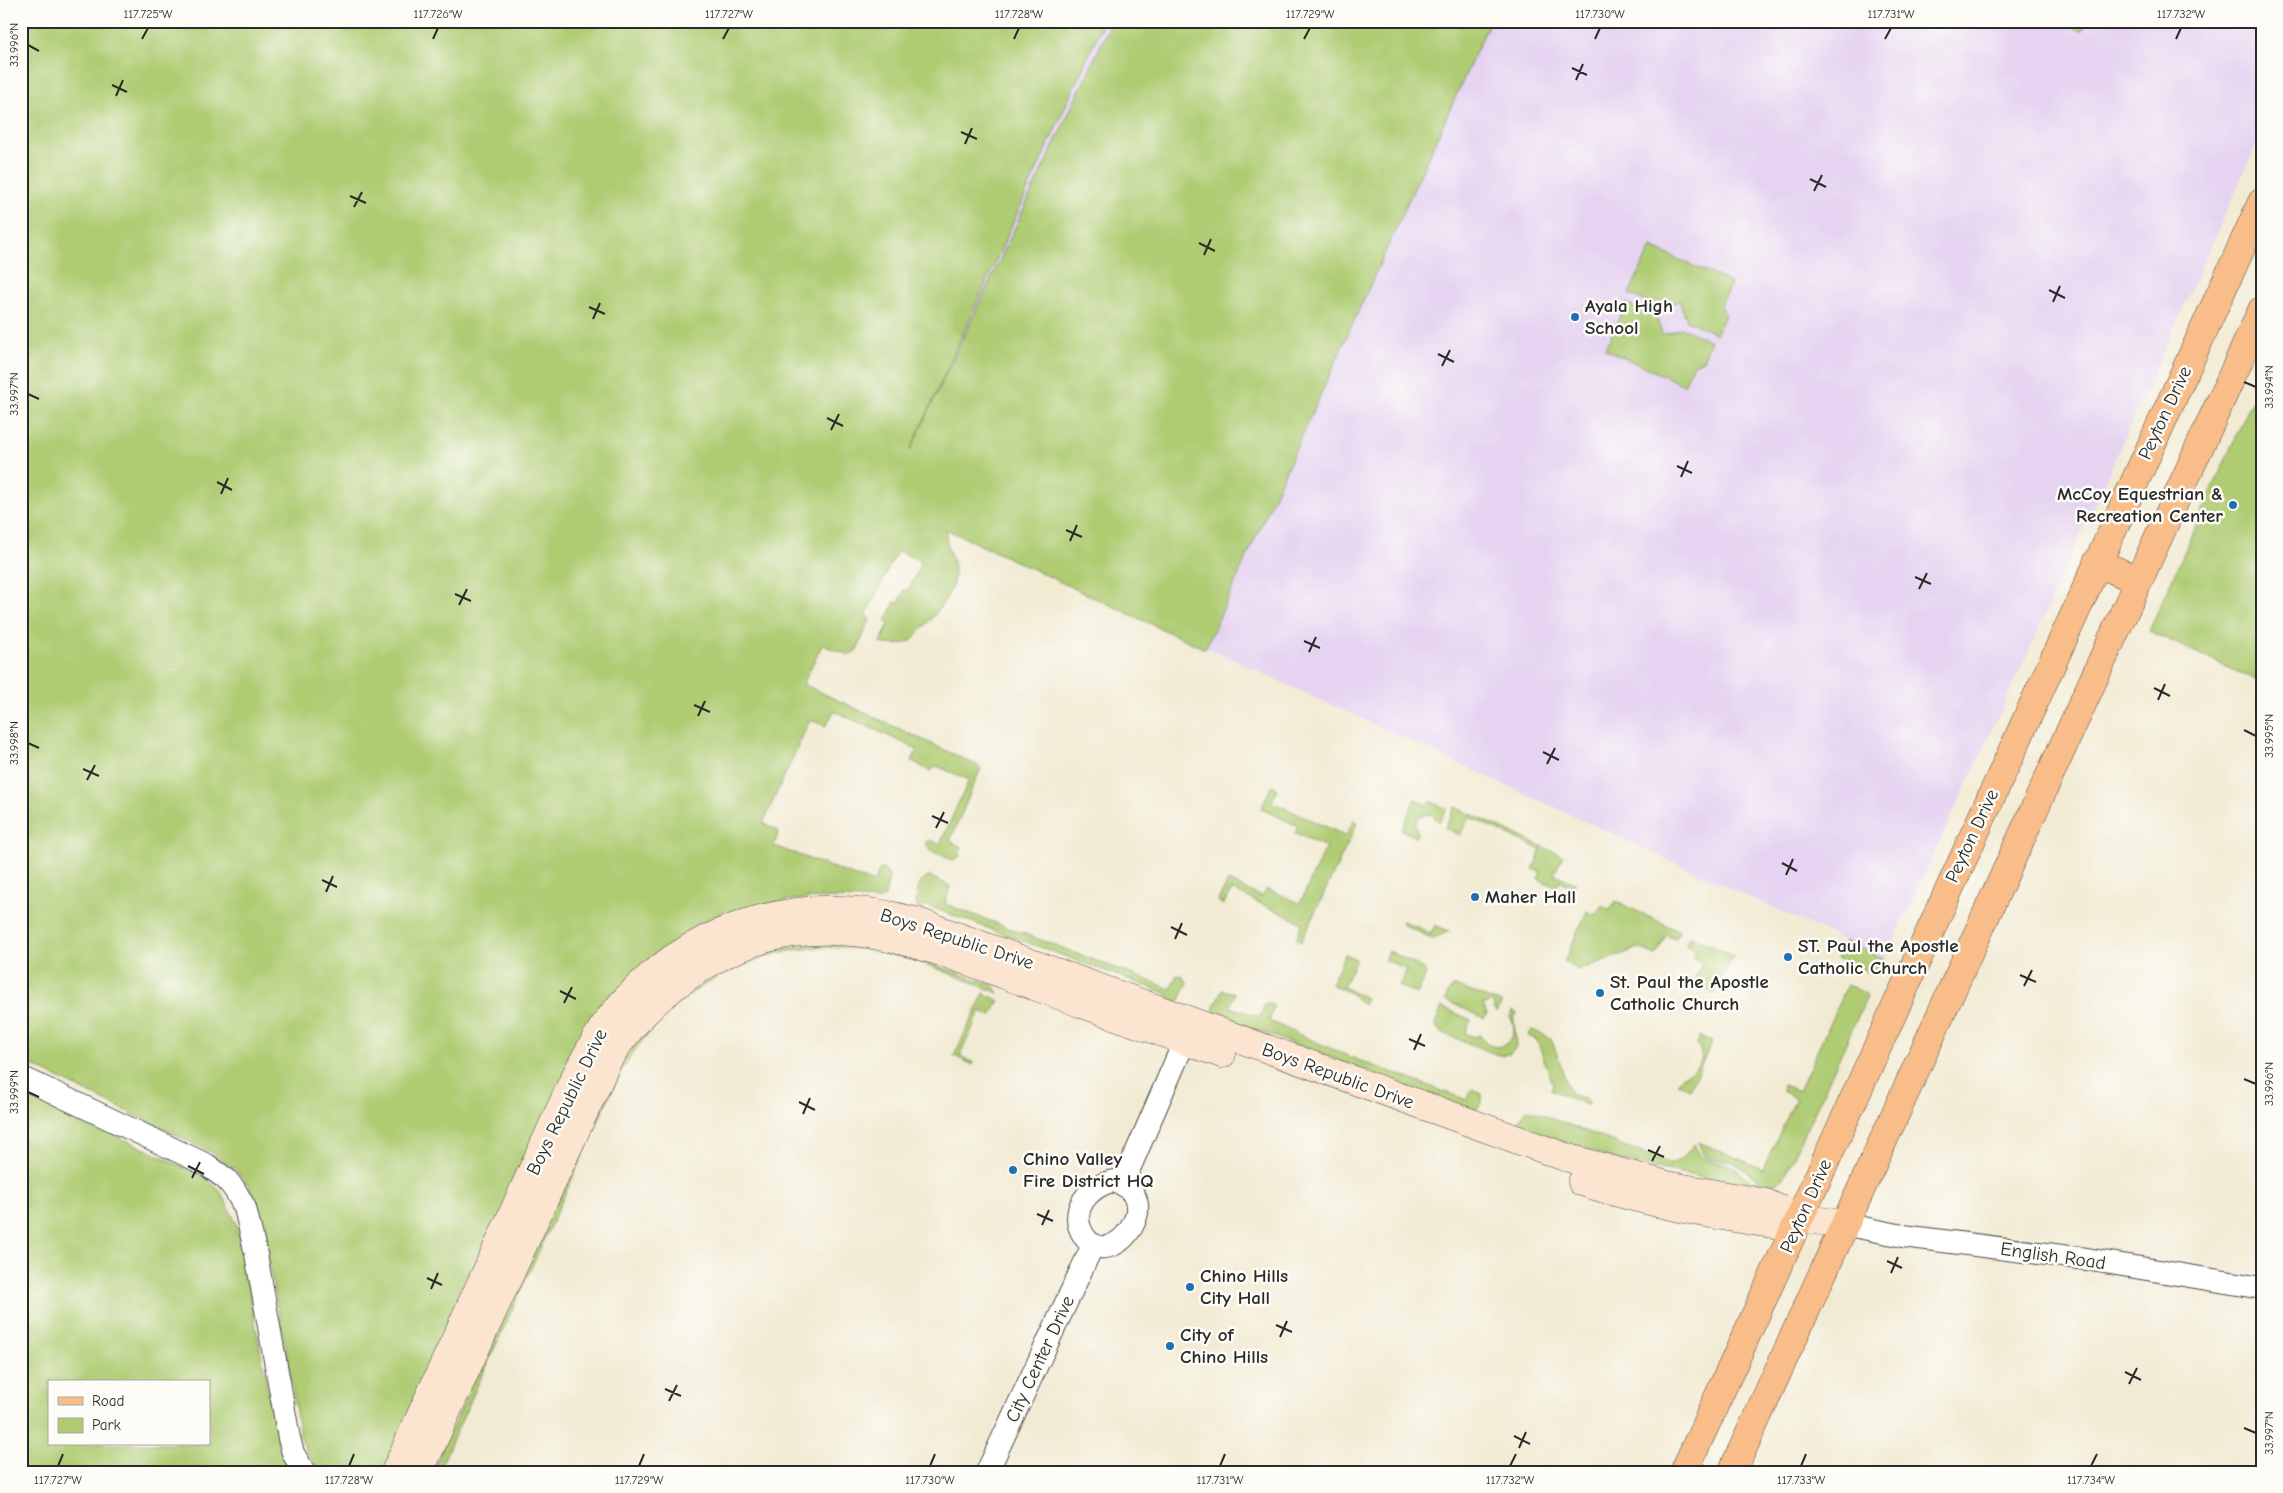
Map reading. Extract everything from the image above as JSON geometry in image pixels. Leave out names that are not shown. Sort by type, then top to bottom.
[{"type":"main road","name":"Peyton Drive","points":[[1684,1472],[2262,202]]},
{"type":"main road","points":[[1732,1472],[2262,310]]},
{"type":"main road","points":[[2097,562],[2138,581]]},
{"type":"main road","name":"Boys Republic Drive","points":[[395,1472],[573,1081],[596,1038],[614,1012],[634,991],[666,964],[692,946],[730,927],[783,913],[835,909],[874,912],[915,921],[1189,1032]]},
{"type":"main road","name":"Boys Republic Drive","points":[[419,1472],[609,1058],[635,1021],[657,998],[683,978],[721,955],[759,940],[797,931],[848,930],[903,940],[1189,1032],[1565,1157],[1643,1180],[1766,1203],[1798,1218],[1844,1224]]},
{"type":"street","points":[[1123,1184],[1189,1032]]},
{"type":"street","points":[[21,1077],[207,1165],[220,1173],[235,1190],[245,1208],[256,1254],[289,1438],[293,1453],[304,1472]]},
{"type":"street","points":[[1114,1181],[1123,1184],[1129,1187],[1135,1197],[1137,1210],[1134,1223],[1128,1234],[1120,1242],[1108,1247],[1093,1245],[1084,1237],[1079,1225],[1079,1212],[1083,1200],[1091,1190],[1102,1183],[1114,1181]]},
{"type":"street","name":"English Road","points":[[1844,1224],[1903,1236],[2086,1259],[2262,1288]]},
{"type":"street","name":"City Center Drive","points":[[987,1472],[1093,1245]]},
{"type":"shaded area","name":"Ayala High School","points":[[1104,21],[2262,21],[2262,132],[2021,668],[1885,959],[887,501]]},
{"type":"green space","points":[[21,21],[1104,21],[910,451],[1112,21],[1490,21],[1205,649],[946,529],[947,544],[954,567],[954,577],[947,597],[912,640],[897,644],[880,643],[889,624],[886,621],[895,602],[899,603],[905,589],[908,590],[920,566],[920,560],[897,551],[866,615],[870,619],[857,650],[850,655],[822,645],[803,684],[981,768],[950,841],[962,847],[959,857],[952,860],[929,850],[926,842],[929,840],[940,844],[969,780],[937,766],[930,771],[912,761],[917,749],[834,711],[826,726],[810,720],[763,823],[779,831],[774,846],[874,883],[880,869],[883,869],[889,876],[885,896],[878,900],[802,899],[759,906],[737,913],[688,935],[382,1472],[321,1472],[308,1455],[300,1436],[286,1349],[257,1206],[249,1186],[235,1169],[213,1153],[21,1060]]},
{"type":"green space","points":[[2060,21],[2087,21],[2082,31]]},
{"type":"green space","points":[[1651,247],[1731,283],[1721,305],[1725,315],[1716,334],[1687,320],[1679,301],[1661,308],[1629,294]]},
{"type":"green space","points":[[1626,303],[1656,317],[1663,335],[1682,328],[1711,341],[1703,360],[1694,364],[1684,385],[1605,349]]},
{"type":"green space","name":"McCoy Equestrian & Recreation Center","points":[[2262,378],[2262,683],[2149,631]]},
{"type":"green space","points":[[1272,785],[1277,788],[1272,802],[1346,836],[1354,820],[1357,824],[1301,942],[1296,939],[1302,923],[1232,890],[1223,905],[1218,901],[1228,881],[1262,897],[1267,889],[1300,903],[1326,847],[1295,833],[1298,826],[1261,809]]},
{"type":"green space","points":[[1415,799],[1428,805],[1430,801],[1447,809],[1439,822],[1431,814],[1419,816],[1415,825],[1418,833],[1416,837],[1401,830]]},
{"type":"green space","points":[[1455,807],[1563,856],[1554,874],[1575,883],[1573,888],[1559,881],[1556,887],[1538,879],[1541,872],[1533,869],[1541,850],[1469,817],[1460,835],[1445,828]]},
{"type":"green space","points":[[929,876],[950,886],[945,904],[1171,989],[1176,976],[1181,975],[1188,983],[1179,1002],[1168,999],[1168,994],[925,905],[923,910],[918,909],[916,901],[918,890],[922,881]]},
{"type":"green space","points":[[1615,901],[1679,931],[1675,939],[1666,935],[1656,955],[1639,948],[1579,970],[1564,962],[1587,911],[1596,915],[1601,906],[1610,910]]},
{"type":"green space","points":[[1403,921],[1431,933],[1435,925],[1449,931],[1433,939],[1402,924]]},
{"type":"green space","points":[[1690,936],[1733,956],[1715,994],[1693,983],[1702,963],[1692,958],[1696,949],[1686,944]]},
{"type":"green space","points":[[1845,941],[1885,959],[1879,973],[1874,974],[1837,958]]},
{"type":"green space","points":[[820,943],[885,948],[993,985],[999,993],[928,965],[899,956],[844,948],[806,949],[769,956],[733,969],[701,987],[671,1011],[644,1039],[621,1071],[438,1472],[432,1472],[627,1052],[667,1006],[733,963],[773,950]]},
{"type":"green space","points":[[1389,951],[1424,969],[1426,975],[1417,994],[1399,986],[1407,969],[1385,960]]},
{"type":"green space","points":[[1345,954],[1356,959],[1343,987],[1366,998],[1363,1005],[1350,993],[1331,984]]},
{"type":"green space","points":[[1847,985],[1865,993],[1867,997],[1785,1176],[1771,1184],[1764,1183],[1732,1162],[1706,1157],[1698,1142],[1763,1169],[1796,1098],[1782,1091],[1783,1085],[1799,1091]]},
{"type":"green space","points":[[1455,986],[1502,1003],[1496,1012],[1492,1002],[1483,1005],[1487,1015],[1484,1018],[1445,1000],[1449,991]]},
{"type":"green space","points":[[1222,990],[1235,993],[1230,1007],[1260,1017],[1265,1004],[1271,1004],[1274,1007],[1269,1021],[1350,1057],[1467,1100],[1472,1089],[1482,1094],[1482,1102],[1476,1110],[1470,1110],[1219,1016],[1213,1009]]},
{"type":"green space","points":[[984,993],[999,1001],[991,1016],[980,1011],[960,1056],[974,1063],[973,1065],[954,1056]]},
{"type":"green space","points":[[1442,1007],[1471,1020],[1465,1033],[1474,1037],[1480,1035],[1485,1042],[1492,1046],[1505,1044],[1510,1039],[1514,1025],[1510,1017],[1512,1011],[1517,1013],[1514,1019],[1516,1048],[1510,1054],[1498,1055],[1440,1032],[1435,1024]]},
{"type":"green space","points":[[1532,1030],[1551,1038],[1570,1093],[1589,1101],[1587,1105],[1551,1090],[1553,1084],[1537,1040],[1528,1036]]},
{"type":"green space","points":[[1700,1036],[1712,1042],[1690,1089],[1678,1084],[1683,1075],[1693,1071],[1700,1063],[1701,1054],[1697,1044]]},
{"type":"green space","points":[[21,1090],[206,1178],[221,1192],[236,1223],[278,1442],[290,1472],[21,1472]]},
{"type":"green space","points":[[1527,1109],[1669,1163],[1681,1159],[1694,1144],[1698,1152],[1706,1160],[1732,1166],[1748,1179],[1762,1185],[1767,1190],[1620,1161],[1522,1128],[1517,1124]]},
{"type":"place","name":"Ayala High School","points":[[1575,317]]},
{"type":"place","name":"McCoy Equestrian & Recreation Center","points":[[2233,505]]},
{"type":"place","name":"Maher Hall","points":[[1475,897]]},
{"type":"place","name":"ST. Paul the Apostle Catholic Church","points":[[1788,957]]},
{"type":"place","name":"St. Paul the Apostle Catholic Church","points":[[1600,993]]},
{"type":"place","name":"Chino Valley Fire District HQ","points":[[1013,1170]]},
{"type":"place","name":"Chino Hills City Hall","points":[[1190,1287]]},
{"type":"place","name":"City of Chino Hills","points":[[1170,1346]]}]
